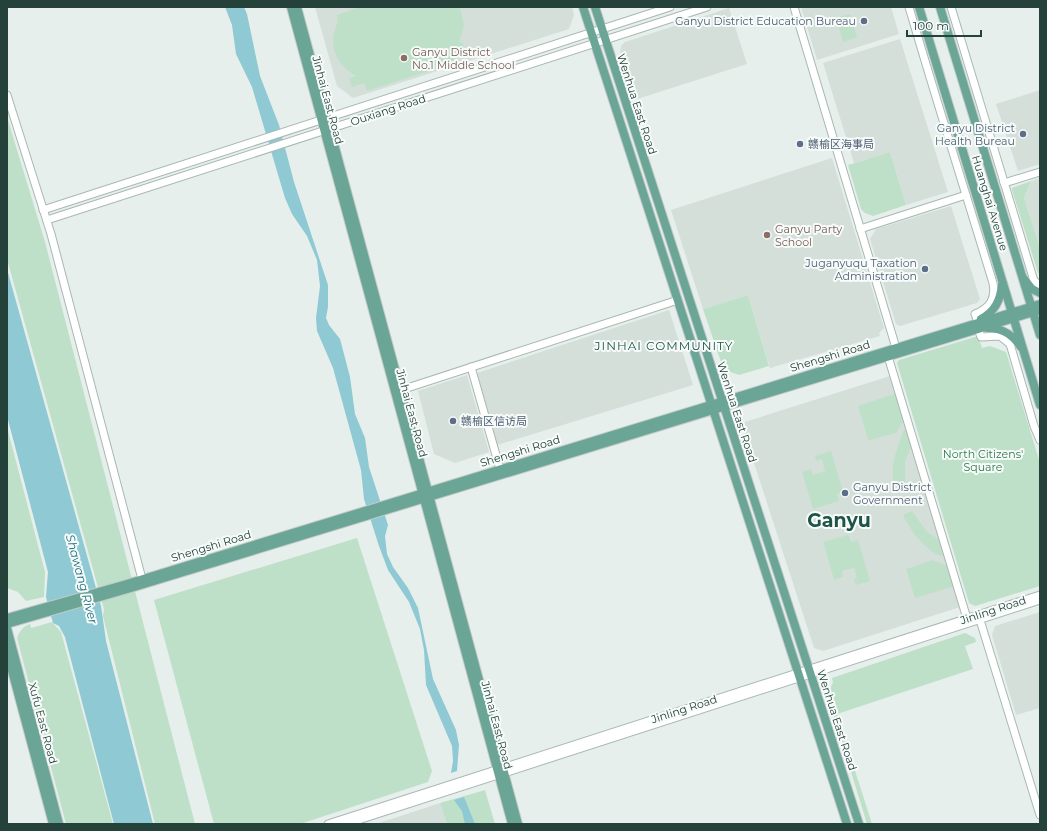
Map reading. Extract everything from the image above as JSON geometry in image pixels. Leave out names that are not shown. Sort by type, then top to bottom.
[{"type":"main road","name":"Jinhai East Road","points":[[291,7],[324,119],[501,771],[518,824]]},
{"type":"main road","name":"Jinhai East Road","points":[[297,7],[324,119]]},
{"type":"main road","name":"Wenhua East Road","points":[[583,7],[847,824]]},
{"type":"main road","name":"Wenhua East Road","points":[[595,7],[859,824]]},
{"type":"main road","name":"Huanghai Avenue","points":[[919,7],[1040,405]]},
{"type":"main road","name":"Huanghai Avenue","points":[[940,7],[1022,275],[1035,310],[1040,335]]},
{"type":"main road","name":"Jinhai East Road","points":[[327,130],[401,390],[426,494]]},
{"type":"main road","points":[[1022,275],[1029,285],[1040,293]]},
{"type":"main road","points":[[977,325],[998,303],[1002,280]]},
{"type":"main road","name":"Shengshi Road","points":[[7,624],[131,588],[426,494],[500,468],[723,403],[977,325],[1035,310],[1040,304]]},
{"type":"main road","points":[[977,325],[1008,333],[1024,351]]},
{"type":"main road","name":"Shengshi Road","points":[[7,618],[426,494],[712,406]]},
{"type":"main road","name":"Xufu East Road","points":[[7,628],[59,824]]},
{"type":"main road","name":"Xufu East Road","points":[[7,652],[53,824]]},
{"type":"main road","name":"Jinhai East Road","points":[[501,771],[512,824]]},
{"type":"street","name":"Ouxiang Road","points":[[43,210],[670,7]]},
{"type":"street","name":"Ouxiang Road","points":[[47,220],[707,7]]},
{"type":"street","points":[[794,7],[860,229],[890,352],[969,620]]},
{"type":"street","points":[[908,7],[995,294],[992,302],[975,314],[977,325],[981,337],[1000,336],[1005,338],[1010,344],[1034,426],[1040,440]]},
{"type":"street","points":[[951,7],[1034,281],[1040,285]]},
{"type":"street","points":[[7,95],[47,220],[142,579]]},
{"type":"street","points":[[997,195],[1004,183],[1040,172]]},
{"type":"street","points":[[992,177],[1004,183]]},
{"type":"street","points":[[966,196],[972,180]]},
{"type":"street","points":[[860,229],[966,196]]},
{"type":"street","points":[[966,196],[979,205]]},
{"type":"street","points":[[401,390],[678,300]]},
{"type":"street","points":[[471,367],[500,468]]},
{"type":"street","name":"Jinling Road","points":[[328,824],[501,771],[810,672],[1040,595]]},
{"type":"street","name":"Jinling Road","points":[[969,620],[980,620],[1040,600]]},
{"type":"street","points":[[980,620],[1040,815]]},
{"type":"street","name":"Jinling Road","points":[[346,824],[501,771]]},
{"type":"shaded area","name":"Ganyu District No.1 Middle School","points":[[315,7],[572,7],[574,15],[569,29],[353,98],[337,86]]},
{"type":"shaded area","name":"Ganyu District Education Bureau","points":[[801,7],[891,7],[899,34],[817,60]]},
{"type":"shaded area","points":[[729,8],[747,64],[634,100],[620,55],[621,46],[625,42]]},
{"type":"shaded area","points":[[900,39],[948,192],[906,205],[890,152],[854,163],[823,63]]},
{"type":"shaded area","name":"Ganyu District Health Bureau","points":[[1040,90],[1040,164],[1018,171],[996,104]]},
{"type":"shaded area","name":"Ganyu Party School","points":[[832,158],[884,328],[879,333],[880,336],[770,368],[748,295],[703,309],[671,210]]},
{"type":"shaded area","points":[[1040,178],[1040,248],[1024,198],[1031,181]]},
{"type":"shaded area","name":"Juganyuqu Taxation Administration","points":[[951,206],[980,299],[977,303],[900,326],[896,324],[870,239],[876,229]]},
{"type":"shaded area","points":[[669,310],[693,385],[497,445],[477,373]]},
{"type":"shaded area","name":"赣榆区信访局","points":[[467,375],[489,452],[455,463],[434,454],[418,391]]},
{"type":"shaded area","name":"Ganyu District Government","points":[[890,376],[960,607],[823,651],[814,648],[743,429],[745,422]]},
{"type":"shaded area","points":[[1040,612],[1040,708],[1016,715],[992,635],[995,626]]},
{"type":"shaded area","points":[[440,803],[447,824],[376,824]]},
{"type":"green space","points":[[360,7],[460,7],[464,26],[459,43],[462,42],[465,50],[455,54],[457,62],[367,91],[364,83],[352,87],[349,78],[356,76],[341,63],[335,52],[333,40],[338,18],[337,15]]},
{"type":"green space","points":[[850,14],[857,37],[843,42],[836,18]]},
{"type":"green space","points":[[7,117],[45,242],[195,824],[155,824],[103,616],[104,609],[7,259]]},
{"type":"green space","points":[[890,152],[906,205],[873,216],[865,213],[861,209],[848,165]]},
{"type":"green space","points":[[1031,181],[1024,198],[1040,248],[1040,274],[1038,273],[1012,190],[1012,188]]},
{"type":"green space","points":[[748,295],[769,366],[739,375],[725,370],[722,365],[703,309]]},
{"type":"green space","name":"North Citizens' Square","points":[[978,336],[982,348],[990,346],[1006,352],[1040,463],[1040,586],[975,606],[969,603],[897,363],[899,360]]},
{"type":"green space","points":[[894,394],[897,396],[904,420],[896,433],[870,440],[868,439],[858,406]]},
{"type":"green space","points":[[7,427],[45,572],[44,597],[26,601],[18,592],[7,588]]},
{"type":"green space","points":[[904,430],[907,430],[912,445],[905,461],[905,483],[896,487],[893,475],[894,459]]},
{"type":"green space","points":[[831,451],[843,492],[837,494],[839,501],[813,509],[802,472],[811,469],[813,475],[825,471],[822,459],[816,461],[815,456]]},
{"type":"green space","points":[[912,511],[927,532],[940,540],[944,556],[931,551],[914,534],[903,515]]},
{"type":"green space","points":[[847,535],[849,536],[851,542],[858,540],[870,581],[856,585],[854,579],[857,578],[854,568],[842,571],[843,577],[834,580],[824,542]]},
{"type":"green space","points":[[357,538],[432,771],[428,782],[300,824],[214,824],[154,600]]},
{"type":"green space","points":[[933,560],[948,566],[954,585],[952,587],[915,598],[906,569]]},
{"type":"green space","points":[[52,622],[61,632],[113,824],[66,824],[17,638],[25,626],[30,624],[31,628]]},
{"type":"green space","points":[[965,633],[975,638],[976,642],[965,646],[973,669],[837,714],[872,824],[867,824],[826,690],[830,689],[833,682],[832,678]]},
{"type":"green space","points":[[485,790],[495,824],[447,824],[440,803]]},
{"type":"water","points":[[225,7],[244,7],[247,14],[260,76],[279,125],[294,182],[328,285],[328,307],[326,318],[329,325],[340,339],[350,377],[355,414],[365,438],[369,467],[388,525],[385,536],[387,554],[393,567],[408,588],[418,608],[433,679],[456,730],[459,745],[457,771],[451,773],[453,761],[452,746],[426,685],[424,650],[420,629],[409,602],[388,570],[379,546],[364,499],[361,470],[333,368],[317,331],[316,318],[320,286],[317,260],[307,236],[292,214],[285,198],[252,87],[236,54],[232,25]]},
{"type":"water","name":"Shawang River","points":[[7,269],[101,606],[106,641],[153,824],[114,824],[65,637],[59,626],[53,623],[46,597],[48,572],[7,416]]},
{"type":"water","points":[[464,797],[475,824],[465,824],[462,811],[454,800]]},
{"type":"place","name":"Ganyu District Education Bureau","points":[[864,21]]},
{"type":"place","name":"Ganyu District No.1 Middle School","points":[[404,58]]},
{"type":"place","name":"Ganyu District Health Bureau","points":[[1023,134]]},
{"type":"place","name":"赣榆区海事局","points":[[800,144]]},
{"type":"place","name":"Ganyu Party School","points":[[767,235]]},
{"type":"place","name":"Juganyuqu Taxation Administration","points":[[925,269]]},
{"type":"place","name":"赣榆区信访局","points":[[453,421]]},
{"type":"place","name":"Ganyu District Government","points":[[845,493]]},
{"type":"district","name":"JINHAI COMMUNITY","points":[[664,345]]},
{"type":"district","name":"Ganyu","points":[[839,520]]}]
